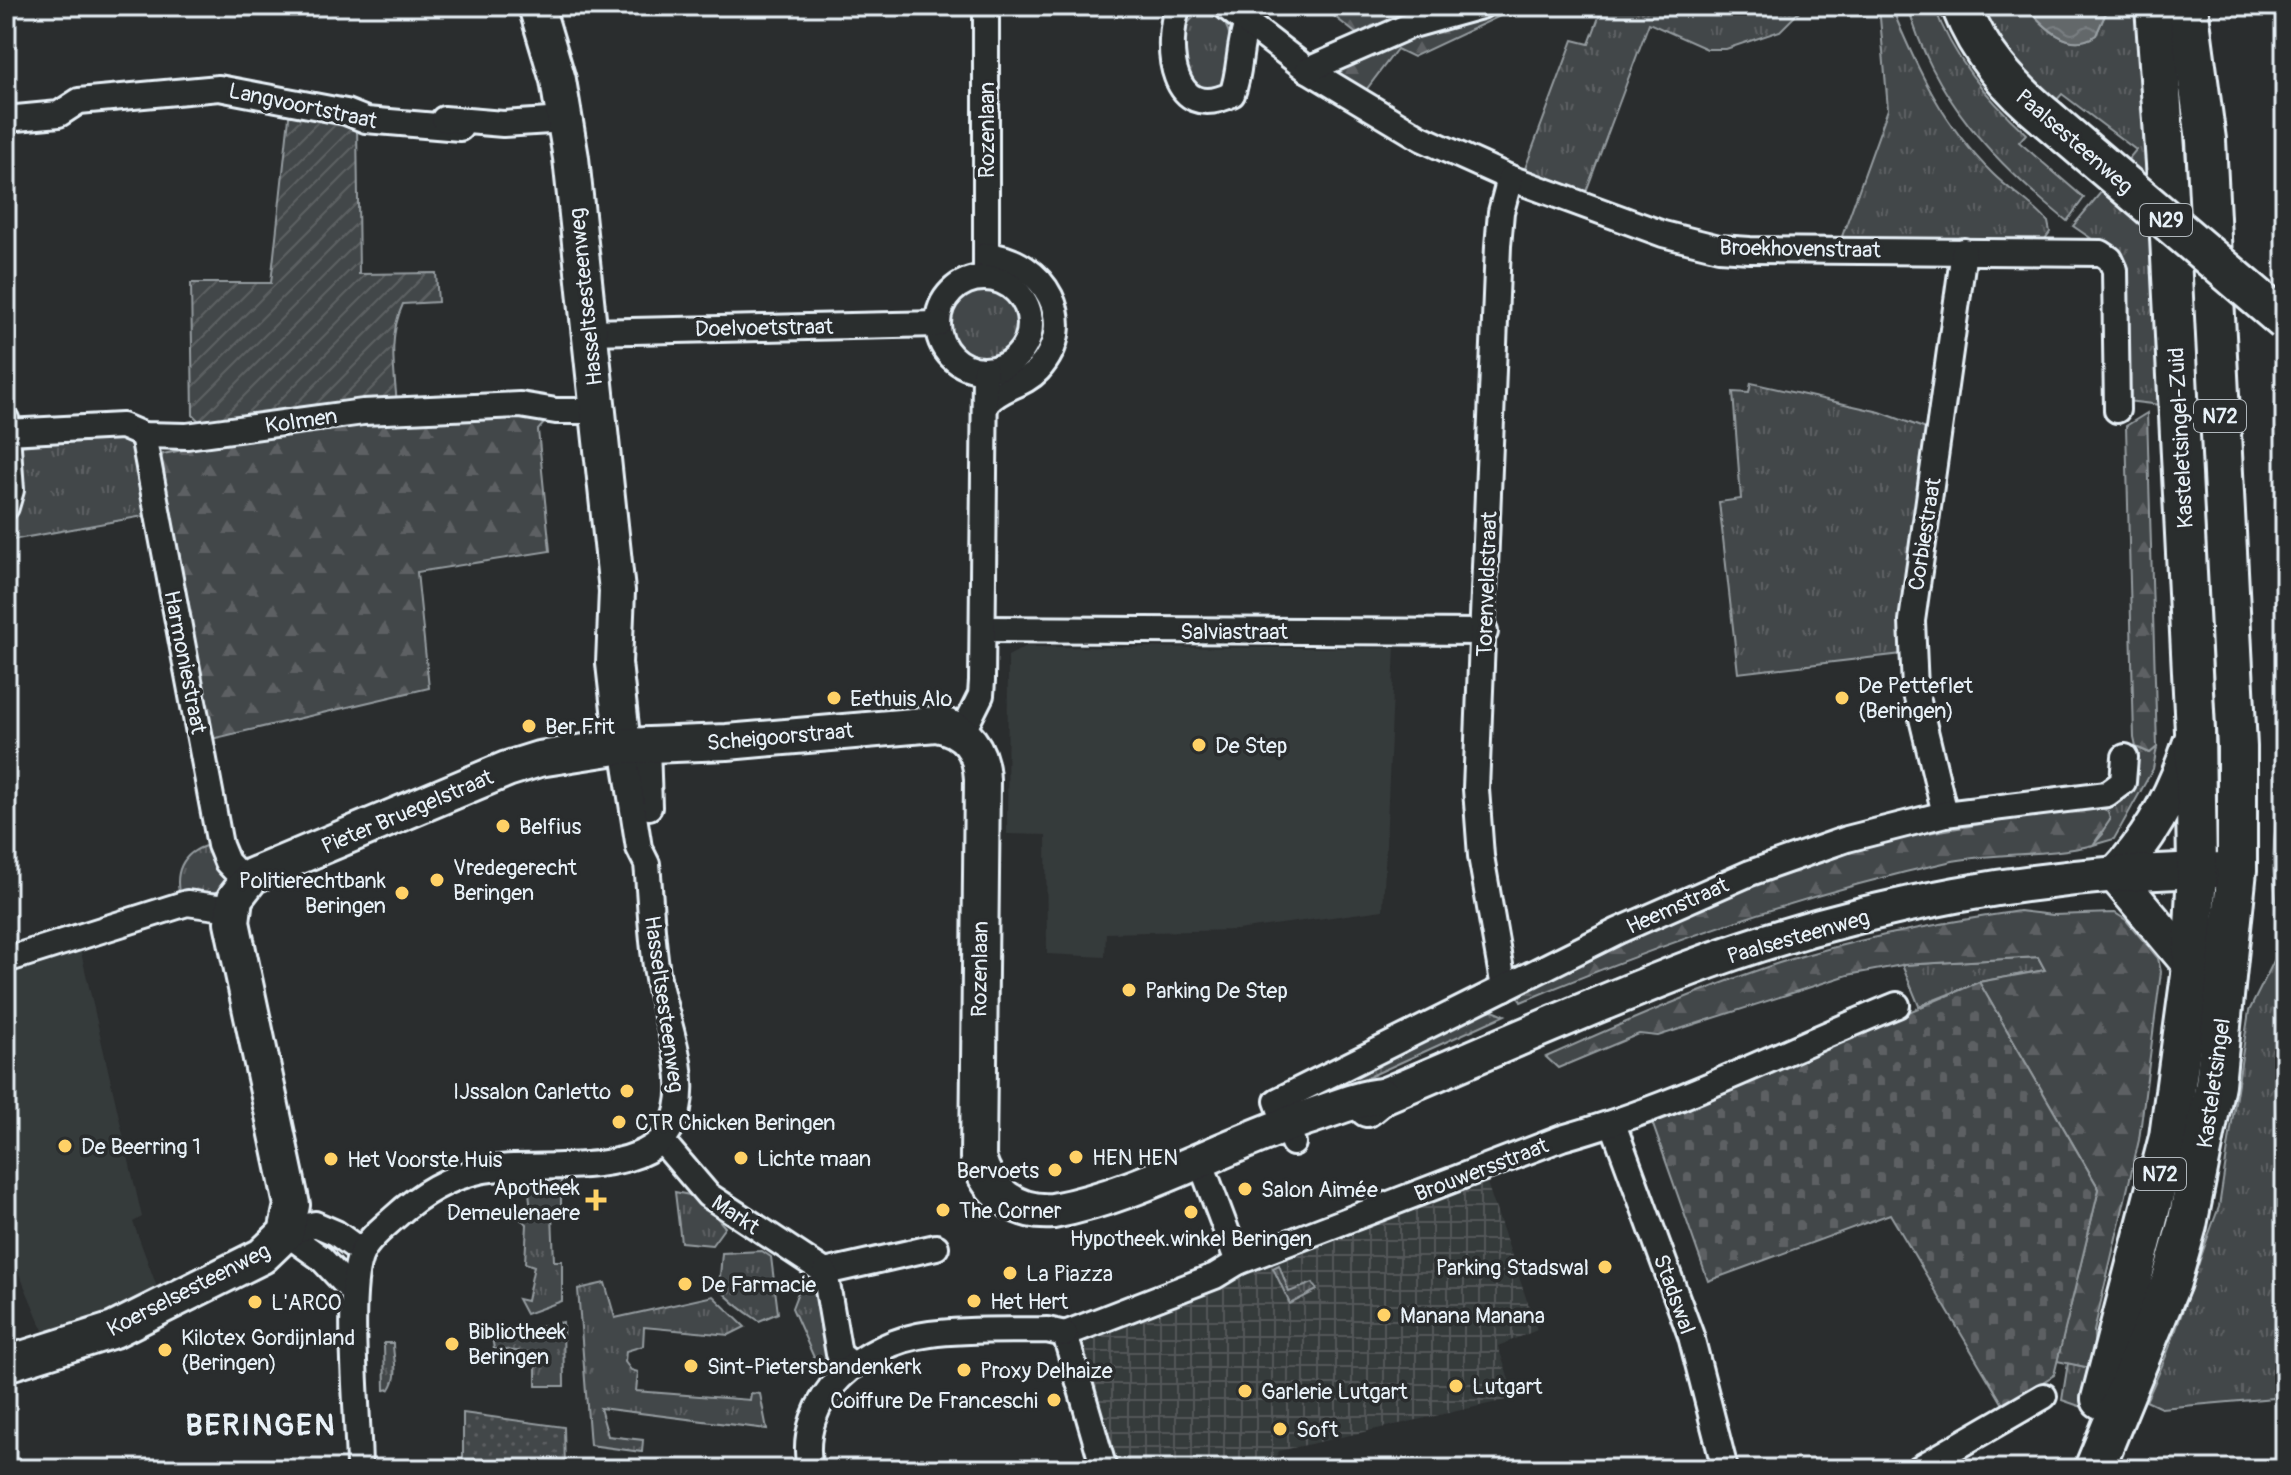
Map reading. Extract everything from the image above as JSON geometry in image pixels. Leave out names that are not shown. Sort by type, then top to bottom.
[{"type":"main road","name":"Paalsesteenweg","points":[[1961,6],[1984,54],[2022,98],[2285,321]]},
{"type":"main road","name":"Kasteletsingel-Zuid","points":[[2155,6],[2167,178],[2195,731],[2197,870]]},
{"type":"main road","name":"Kasteletsingel-Zuid","points":[[2188,6],[2206,140],[2237,747],[2237,870]]},
{"type":"main road","name":"Kasteletsingel-Zuid","points":[[2206,140],[2215,62],[2212,6]]},
{"type":"main road","name":"Kasteletsingel","points":[[2074,1469],[2109,1378],[2169,1137],[2192,967],[2197,870]]},
{"type":"main road","name":"Kasteletsingel","points":[[2094,1469],[2171,1282],[2190,1212],[2215,1084],[2237,870]]},
{"type":"street","name":"Hasseltsesteenweg","points":[[536,6],[565,120],[617,591],[614,663],[635,745],[639,848],[647,864],[659,984],[671,1030],[679,1095],[674,1120],[661,1140]]},
{"type":"street","name":"Rozenlaan","points":[[986,6],[986,266]]},
{"type":"street","points":[[1178,6],[1174,30],[1177,81],[1196,101],[1220,100],[1232,94],[1237,82],[1240,41],[1247,23]]},
{"type":"street","name":"Broekhovenstraat","points":[[1225,6],[1308,70],[1421,138],[1510,178],[1663,234],[1719,248],[2088,250],[2110,259],[2115,277],[2117,410]]},
{"type":"street","points":[[1308,70],[1409,26],[1481,6]]},
{"type":"street","name":"Langvoortstraat","points":[[6,119],[59,114],[79,101],[210,87],[346,112],[366,120],[460,128]]},
{"type":"street","name":"Langvoortstraat","points":[[380,113],[503,124],[565,120]]},
{"type":"street","name":"Torenveldstraat","points":[[1504,988],[1481,856],[1476,789],[1485,632],[1498,246],[1501,212],[1510,178]]},
{"type":"street","name":"Corbiestraat","points":[[1945,814],[1915,689],[1912,621],[1964,251]]},
{"type":"street","points":[[986,266],[1023,297],[1031,324],[1022,351],[999,368],[985,370],[958,361],[940,338],[940,311],[952,290],[974,278],[986,266],[1014,259],[1039,276],[1048,290],[1055,318],[1053,341],[1044,363],[1018,387],[997,393],[987,403]]},
{"type":"street","name":"Doelvoetstraat","points":[[589,332],[938,324]]},
{"type":"street","points":[[962,733],[981,695],[987,403],[985,370]]},
{"type":"street","name":"Kolmen","points":[[7,432],[122,426],[143,435],[187,436],[363,412],[520,405],[556,411],[596,411]]},
{"type":"street","points":[[6,417],[11,490],[6,507]]},
{"type":"street","name":"Harmoniestraat","points":[[143,435],[220,845],[239,895],[232,922],[292,1205],[286,1233]]},
{"type":"street","name":"Salviastraat","points":[[984,629],[1485,632]]},
{"type":"street","name":"Scheigoorstraat","points":[[635,745],[727,742],[913,725],[949,726],[962,733]]},
{"type":"street","points":[[2192,967],[2115,875],[2137,852],[2166,805],[2195,731]]},
{"type":"street","name":"Rozenlaan","points":[[962,733],[973,744],[981,767],[978,1158],[988,1182],[1007,1200]]},
{"type":"street","name":"Pieter Bruegelstraat","points":[[239,895],[294,858],[507,769],[586,749],[635,745]]},
{"type":"street","name":"Heemstraat","points":[[1289,1134],[1277,1101],[1618,931],[1750,873],[1847,839],[1945,814],[2107,794],[2123,782],[2125,757]]},
{"type":"street","name":"Paalsesteenweg","points":[[1007,1200],[1030,1210],[1053,1211],[1202,1168],[1289,1134],[1366,1109],[1383,1096],[1686,970],[1797,933],[1885,911],[2011,887],[2115,875],[2237,870]]},
{"type":"street","points":[[6,960],[187,903],[239,895]]},
{"type":"street","name":"Brouwersstraat","points":[[1065,1334],[1215,1276],[1238,1262],[1562,1138],[1613,1124],[1897,1005]]},
{"type":"street","name":"Stadswal","points":[[1613,1124],[1691,1336],[1725,1469]]},
{"type":"street","points":[[359,1469],[353,1292],[362,1252],[408,1205],[450,1180],[505,1167],[625,1161],[661,1140]]},
{"type":"street","name":"Markt","points":[[661,1140],[708,1195],[825,1272]]},
{"type":"street","points":[[1202,1168],[1238,1262]]},
{"type":"street","name":"Koerselsesteenweg","points":[[6,1364],[114,1330],[162,1308],[262,1256],[286,1233],[315,1224],[336,1233],[362,1252]]},
{"type":"street","points":[[286,1233],[321,1258],[353,1292]]},
{"type":"street","points":[[854,1366],[839,1354],[825,1272],[936,1247]]},
{"type":"street","points":[[810,1469],[809,1440],[820,1402],[854,1366],[891,1345],[944,1333],[1047,1330],[1065,1334],[1104,1469]]},
{"type":"street","points":[[1918,1469],[2044,1396]]},
{"type":"shaded area","name":"De Step","points":[[1025,647],[1395,648],[1383,910],[1237,930],[1106,933],[1105,957],[1047,954],[1046,835],[1007,834],[1008,656]]},
{"type":"shaded area","name":"De Beerring 1","points":[[80,948],[142,1217],[133,1222],[161,1298],[48,1342],[18,1271],[6,1275],[6,970]]},
{"type":"shaded area","name":"Lutgart","points":[[1487,1183],[1537,1330],[1498,1346],[1515,1398],[1279,1451],[1272,1464],[1240,1469],[1119,1469],[1082,1338]]},
{"type":"green space","points":[[1321,6],[1441,6],[1372,26],[1358,35]]},
{"type":"green space","points":[[1494,6],[1514,6],[1515,9],[1413,57],[1397,49],[1363,94],[1331,69],[1381,46]]},
{"type":"green space","points":[[1603,6],[1805,6],[1780,31],[1726,49],[1707,49],[1649,23],[1584,197],[1523,174],[1573,40],[1589,44]]},
{"type":"green space","points":[[1879,6],[1891,6],[1933,95],[1960,136],[1993,174],[2048,222],[2050,232],[2042,243],[1840,242],[1888,109]]},
{"type":"green space","points":[[1908,6],[1934,6],[1951,43],[1972,76],[2026,134],[2019,142],[2084,198],[2067,221],[1991,151],[1950,99],[1919,39]]},
{"type":"green space","points":[[1981,6],[2026,6],[2048,29],[2076,41],[2096,35],[2109,6],[2135,6],[2161,405],[2127,401],[2121,259],[2073,226],[2136,150],[2062,94],[2054,103],[2013,58]]},
{"type":"green space","points":[[1201,13],[1220,17],[1232,47],[1229,69],[1218,88],[1210,94],[1186,82],[1184,33],[1187,25]]},
{"type":"green space","points":[[290,108],[357,125],[359,274],[436,273],[438,302],[403,304],[398,316],[394,340],[397,404],[203,425],[193,415],[191,283],[271,283]]},
{"type":"green space","points":[[978,287],[992,287],[1011,297],[1021,316],[1021,330],[1011,349],[992,359],[978,359],[959,349],[949,330],[949,316],[959,297]]},
{"type":"green space","points":[[1751,383],[1880,412],[1929,430],[1902,654],[1738,673],[1719,502],[1741,499],[1733,392],[1749,393]]},
{"type":"green space","points":[[526,411],[545,422],[538,430],[550,551],[417,572],[429,688],[207,740],[159,462],[163,454],[277,431]]},
{"type":"green space","points":[[2147,413],[2157,747],[2150,753],[2136,747],[2134,738],[2126,426]]},
{"type":"green space","points":[[117,436],[133,443],[149,515],[6,541],[6,530],[17,504],[18,450],[21,446]]},
{"type":"green space","points":[[2136,747],[2150,753],[2157,747],[2153,769],[2114,839],[2093,845],[2103,834],[2095,805],[2131,769]]},
{"type":"green space","points":[[2285,783],[2285,935],[2276,899],[2273,859],[2276,820]]},
{"type":"green space","points":[[2095,805],[2108,811],[2110,820],[2093,845],[1966,859],[1893,875],[1731,923],[1521,1002],[1516,991],[1735,888],[1886,840]]},
{"type":"green space","points":[[214,844],[226,880],[221,891],[180,897],[178,878],[184,862],[195,850]]},
{"type":"green space","points":[[2019,911],[2053,915],[2115,913],[2126,920],[2158,958],[2161,972],[2139,1140],[2094,1331],[2095,1369],[2057,1361],[2099,1189],[1979,982],[2045,970],[2038,957],[1902,965],[1848,975],[1658,1036],[1639,1034],[1558,1068],[1546,1057],[1691,995],[1779,963],[1898,932]]},
{"type":"green space","points":[[2285,939],[2285,1397],[2161,1408],[2146,1401],[2219,1207],[2249,1011]]},
{"type":"green space","points":[[2038,957],[2045,970],[1979,982],[1919,1006],[1902,965]]},
{"type":"green space","points":[[1979,982],[2099,1189],[2054,1375],[2004,1406],[1890,1214],[1708,1281],[1652,1122]]},
{"type":"green space","points":[[1493,1010],[1505,1015],[1371,1076],[1343,1093],[1318,1092],[1481,1012]]},
{"type":"green space","points":[[561,1180],[561,1214],[552,1215],[554,1261],[562,1261],[562,1301],[526,1314],[518,1299],[527,1301],[534,1266],[525,1263],[527,1224],[520,1219],[532,1218],[528,1184]]},
{"type":"green space","points":[[675,1192],[699,1197],[725,1227],[712,1245],[681,1242]]},
{"type":"green space","points":[[762,1251],[771,1257],[778,1313],[759,1321],[719,1288],[722,1253]]},
{"type":"green space","points":[[1279,1265],[1289,1292],[1313,1283],[1317,1290],[1290,1304],[1273,1268]]},
{"type":"green space","points":[[817,1276],[830,1358],[819,1369],[792,1308],[803,1279]]},
{"type":"green space","points":[[605,1283],[615,1318],[713,1296],[745,1327],[729,1335],[644,1327],[643,1346],[626,1351],[625,1362],[631,1370],[638,1372],[636,1391],[750,1400],[751,1393],[760,1394],[767,1429],[600,1408],[608,1436],[643,1440],[642,1452],[590,1445],[578,1289]]},
{"type":"green space","points":[[563,1322],[564,1386],[536,1386],[536,1353],[494,1349],[492,1337]]},
{"type":"green space","points":[[384,1343],[393,1343],[395,1367],[393,1383],[390,1389],[385,1390]]},
{"type":"green space","points":[[2068,1363],[2095,1369],[2082,1407],[2062,1400]]},
{"type":"green space","points":[[463,1413],[564,1427],[565,1469],[463,1469]]},
{"type":"water","points":[[2026,6],[2109,6],[2096,35],[2076,41],[2048,29]]},
{"type":"place","name":"Eethuis Alo","points":[[834,698]]},
{"type":"place","name":"De Petteflet (Beringen)","points":[[1842,698]]},
{"type":"place","name":"Ber Frit","points":[[529,726]]},
{"type":"place","name":"De Step","points":[[1199,745]]},
{"type":"place","name":"Belfius","points":[[503,826]]},
{"type":"place","name":"Vredegerecht Beringen","points":[[437,880]]},
{"type":"place","name":"Politierechtbank Beringen","points":[[402,893]]},
{"type":"place","name":"Parking De Step","points":[[1129,990]]},
{"type":"place","name":"IJssalon Carletto","points":[[627,1091]]},
{"type":"place","name":"CTR Chicken Beringen","points":[[619,1122]]},
{"type":"place","name":"De Beerring 1","points":[[65,1146]]},
{"type":"place","name":"HEN HEN","points":[[1076,1157]]},
{"type":"place","name":"Lichte maan","points":[[741,1158]]},
{"type":"place","name":"Het Voorste Huis","points":[[331,1159]]},
{"type":"place","name":"Bervoets","points":[[1055,1170]]},
{"type":"place","name":"Salon Aimée","points":[[1245,1189]]},
{"type":"place","name":"Apotheek Demeulenaere","points":[[596,1200]]},
{"type":"place","name":"The Corner","points":[[943,1210]]},
{"type":"place","name":"Hypotheek.winkel Beringen","points":[[1191,1212]]},
{"type":"place","name":"Parking Stadswal","points":[[1605,1267]]},
{"type":"place","name":"La Piazza","points":[[1010,1273]]},
{"type":"place","name":"De Farmacie","points":[[685,1284]]},
{"type":"place","name":"Het Hert","points":[[974,1301]]},
{"type":"place","name":"L'ARCO","points":[[255,1302]]},
{"type":"place","name":"Manana Manana","points":[[1384,1315]]},
{"type":"place","name":"Bibliotheek Beringen","points":[[452,1344]]},
{"type":"place","name":"Kilotex Gordijnland (Beringen)","points":[[165,1350]]},
{"type":"place","name":"Sint-Pietersbandenkerk","points":[[691,1366]]},
{"type":"place","name":"Proxy Delhaize","points":[[964,1370]]},
{"type":"place","name":"Lutgart","points":[[1456,1386]]},
{"type":"place","name":"Garlerie Lutgart","points":[[1245,1391]]},
{"type":"place","name":"Coiffure De Franceschi","points":[[1054,1400]]},
{"type":"place","name":"Soft","points":[[1280,1429]]},
{"type":"district","name":"BERINGEN","points":[[261,1425]]}]
